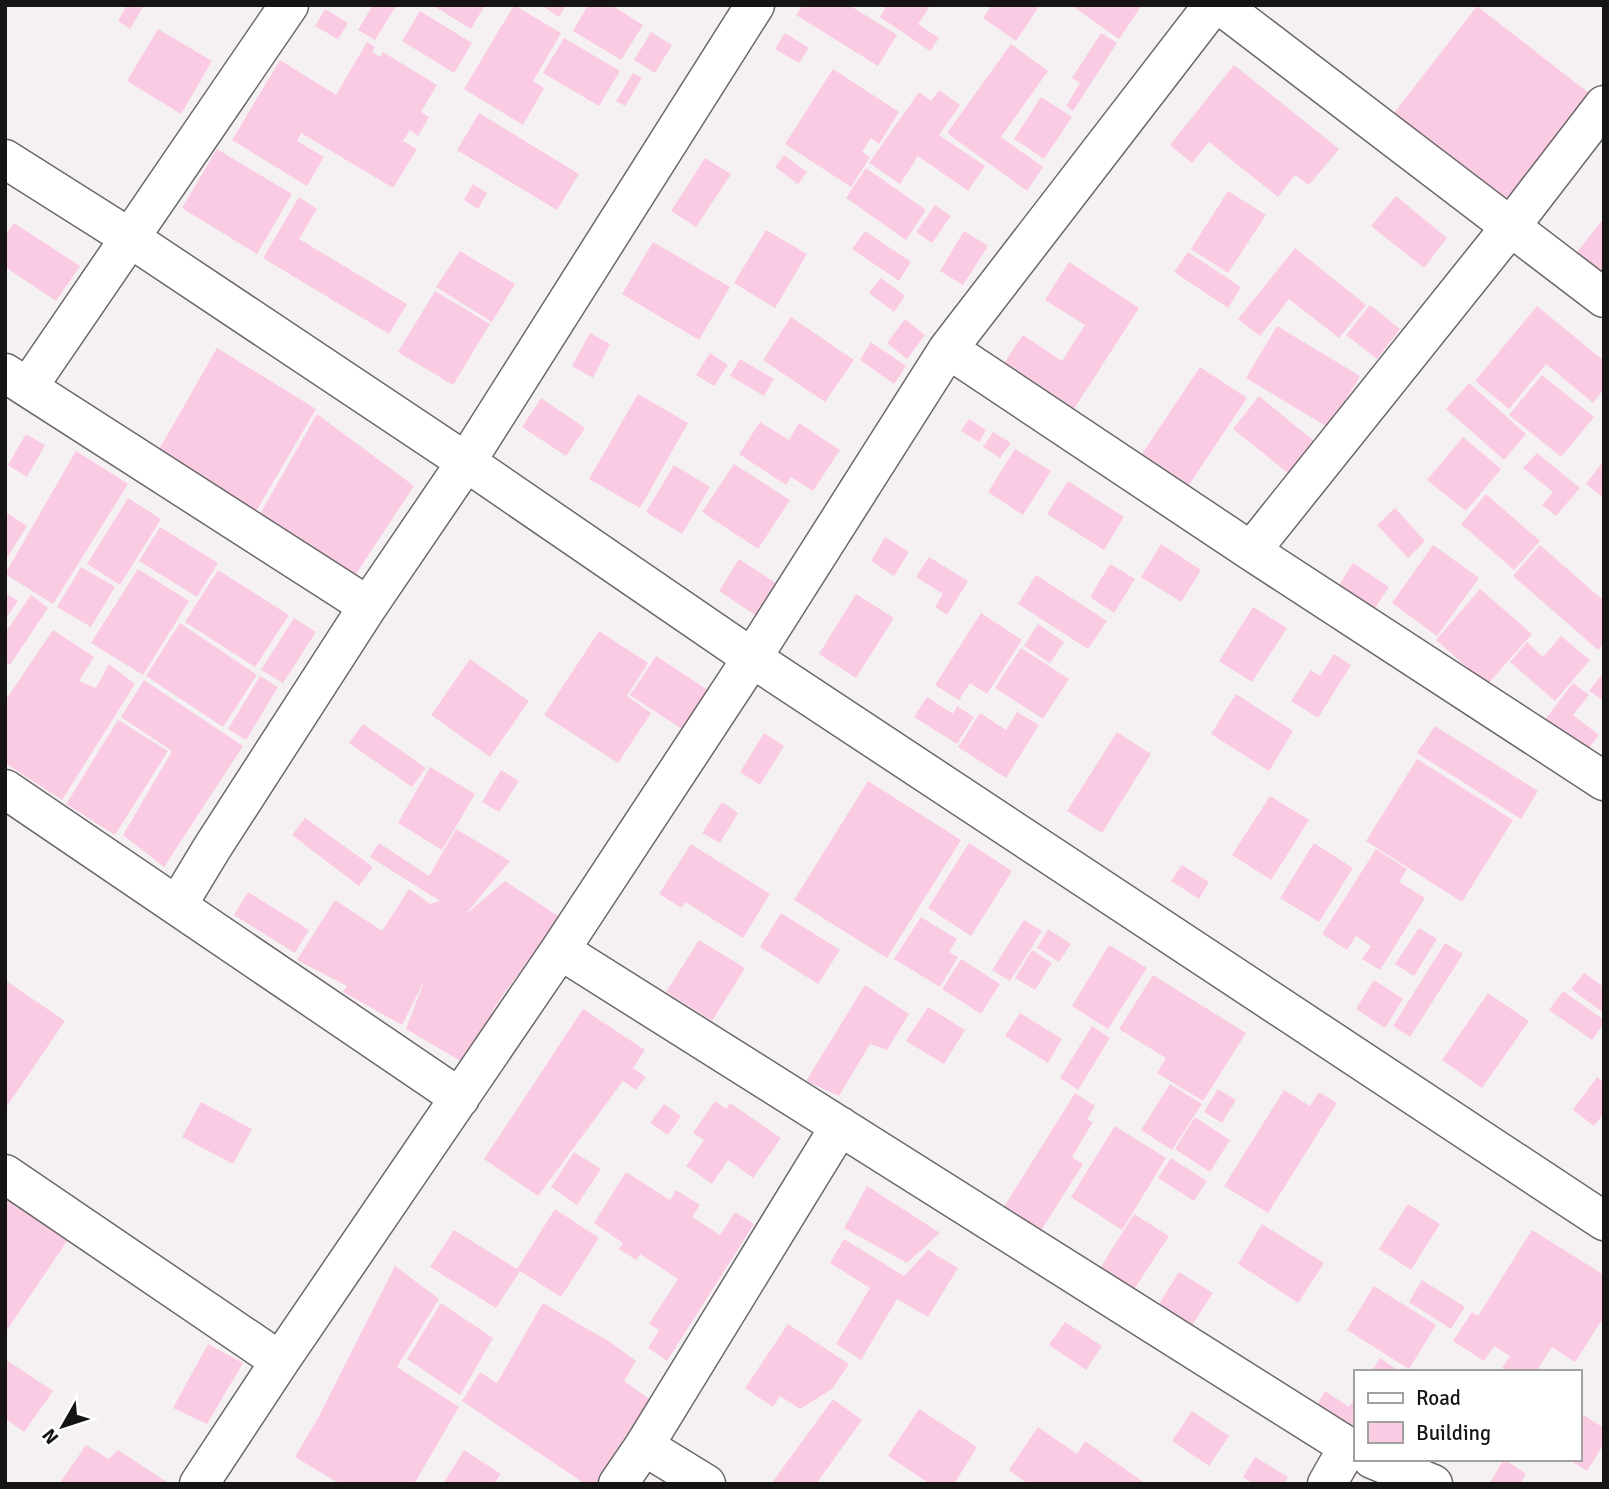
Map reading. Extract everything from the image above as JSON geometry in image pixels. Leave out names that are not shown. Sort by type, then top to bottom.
[{"type":"street","points":[[289,5],[130,238],[16,380],[368,606]]},
{"type":"street","points":[[177,906],[368,606],[466,462],[755,5]]},
{"type":"street","points":[[199,1484],[560,950],[752,658],[948,349],[1213,5]]},
{"type":"street","points":[[1220,5],[1604,298]]},
{"type":"street","points":[[1251,551],[1511,226],[1604,105]]},
{"type":"street","points":[[5,159],[130,238],[466,462],[752,658],[1604,1221]]},
{"type":"street","points":[[948,349],[1604,781]]},
{"type":"street","points":[[5,789],[460,1098]]},
{"type":"street","points":[[560,950],[1354,1449]]},
{"type":"street","points":[[618,1484],[840,1126]]},
{"type":"street","points":[[5,1174],[280,1361]]},
{"type":"street","points":[[644,1446],[706,1484]]},
{"type":"street","points":[[1327,1484],[1354,1456]]},
{"type":"street","points":[[1379,1461],[1433,1484]]},
{"type":"building","points":[[127,5],[143,7],[130,29],[118,21]]},
{"type":"building","points":[[373,5],[396,6],[375,40],[358,30]]},
{"type":"building","points":[[432,5],[485,5],[471,29]]},
{"type":"building","points":[[514,5],[561,33],[533,81],[544,88],[523,125],[464,89]]},
{"type":"building","points":[[541,5],[566,5],[559,17]]},
{"type":"building","points":[[588,5],[611,5],[643,25],[621,60],[573,31]]},
{"type":"building","points":[[803,5],[849,5],[897,35],[878,66],[796,15]]},
{"type":"building","points":[[887,5],[931,5],[918,24],[939,38],[930,51],[880,17]]},
{"type":"building","points":[[992,5],[1040,5],[1016,41],[983,18]]},
{"type":"building","points":[[1071,5],[1142,5],[1119,39]]},
{"type":"building","points":[[1477,6],[1590,94],[1504,204],[1391,117]]},
{"type":"building","points":[[325,9],[348,23],[338,39],[315,26]]},
{"type":"building","points":[[420,11],[472,43],[454,73],[402,41]]},
{"type":"building","points":[[158,29],[212,61],[181,114],[127,81]]},
{"type":"building","points":[[651,32],[672,45],[655,73],[634,60]]},
{"type":"building","points":[[785,33],[809,48],[799,63],[775,49]]},
{"type":"building","points":[[1101,33],[1117,43],[1073,111],[1066,106],[1080,83],[1072,78]]},
{"type":"building","points":[[564,38],[620,71],[599,106],[543,73]]},
{"type":"building","points":[[367,42],[375,47],[372,52],[380,57],[383,52],[437,85],[421,112],[429,117],[418,136],[410,130],[403,141],[417,149],[393,188],[301,133],[297,141],[324,157],[307,186],[232,140],[280,60],[336,95]]},
{"type":"building","points":[[1011,44],[1048,71],[1001,137],[1043,167],[1027,191],[947,133]]},
{"type":"building","points":[[1234,65],[1339,149],[1309,185],[1295,175],[1278,197],[1209,142],[1192,163],[1170,145]]},
{"type":"building","points":[[833,69],[899,112],[879,144],[871,138],[862,152],[870,157],[851,187],[785,144]]},
{"type":"building","points":[[633,73],[642,78],[625,106],[616,101]]},
{"type":"building","points":[[939,90],[960,105],[939,135],[985,166],[968,191],[918,156],[900,184],[869,163],[919,92],[931,101]]},
{"type":"building","points":[[1041,97],[1072,117],[1044,159],[1014,139]]},
{"type":"building","points":[[479,113],[579,174],[557,210],[457,150]]},
{"type":"building","points":[[217,149],[292,194],[257,254],[182,208]]},
{"type":"building","points":[[784,155],[807,172],[798,184],[775,167]]},
{"type":"building","points":[[705,158],[731,174],[696,227],[671,211]]},
{"type":"building","points":[[866,168],[926,210],[906,240],[846,198]]},
{"type":"building","points":[[473,184],[487,193],[478,209],[464,200]]},
{"type":"building","points":[[1228,191],[1266,215],[1228,273],[1191,249]]},
{"type":"building","points":[[1396,196],[1447,238],[1424,268],[1371,226]]},
{"type":"building","points":[[299,197],[317,209],[299,239],[407,304],[389,334],[263,258]]},
{"type":"building","points":[[935,205],[951,216],[932,243],[916,232]]},
{"type":"building","points":[[1604,218],[1604,282],[1573,257]]},
{"type":"building","points":[[14,223],[80,266],[56,301],[5,267],[5,236]]},
{"type":"building","points":[[766,230],[807,254],[775,308],[734,283]]},
{"type":"building","points":[[865,231],[911,262],[899,281],[852,249]]},
{"type":"building","points":[[964,231],[988,246],[963,285],[940,271]]},
{"type":"building","points":[[653,242],[730,287],[699,340],[622,294]]},
{"type":"building","points":[[1295,248],[1366,305],[1339,338],[1289,299],[1260,336],[1238,319]]},
{"type":"building","points":[[460,251],[515,284],[492,322],[436,287]]},
{"type":"building","points":[[1188,252],[1241,287],[1228,308],[1174,272]]},
{"type":"building","points":[[1069,262],[1139,308],[1074,409],[1004,363],[1023,335],[1062,361],[1085,325],[1045,300]]},
{"type":"building","points":[[881,278],[905,296],[894,312],[869,293]]},
{"type":"building","points":[[435,291],[490,324],[453,385],[398,352]]},
{"type":"building","points":[[1370,305],[1400,329],[1377,359],[1346,335]]},
{"type":"building","points":[[1537,306],[1604,361],[1604,389],[1593,403],[1546,364],[1509,409],[1475,381]]},
{"type":"building","points":[[791,317],[854,360],[825,402],[763,360]]},
{"type":"building","points":[[905,319],[925,335],[907,359],[887,343]]},
{"type":"building","points":[[1277,326],[1360,376],[1329,428],[1246,378]]},
{"type":"building","points":[[590,333],[610,344],[593,378],[572,366]]},
{"type":"building","points":[[871,342],[906,366],[894,384],[860,360]]},
{"type":"building","points":[[217,348],[316,409],[255,513],[156,455]]},
{"type":"building","points":[[710,353],[728,365],[714,386],[696,375]]},
{"type":"building","points":[[740,359],[774,379],[764,396],[730,376]]},
{"type":"building","points":[[1200,367],[1247,398],[1186,489],[1140,457]]},
{"type":"building","points":[[1542,375],[1594,417],[1561,457],[1509,415]]},
{"type":"building","points":[[1469,383],[1526,434],[1504,460],[1446,409]]},
{"type":"building","points":[[638,394],[688,423],[640,508],[589,479]]},
{"type":"building","points":[[1259,396],[1320,446],[1294,478],[1233,429]]},
{"type":"building","points":[[541,398],[585,428],[566,456],[522,427]]},
{"type":"building","points":[[317,414],[414,486],[354,577],[260,514]]},
{"type":"building","points":[[969,419],[986,430],[979,442],[961,431]]},
{"type":"building","points":[[760,422],[789,440],[799,423],[840,450],[813,491],[791,477],[786,485],[739,454]]},
{"type":"building","points":[[993,432],[1011,443],[1000,458],[983,447]]},
{"type":"building","points":[[26,434],[45,445],[27,477],[8,465]]},
{"type":"building","points":[[1463,437],[1501,469],[1466,511],[1427,480]]},
{"type":"building","points":[[1015,449],[1051,471],[1023,515],[988,492]]},
{"type":"building","points":[[76,451],[128,484],[53,604],[5,574]]},
{"type":"building","points":[[1537,453],[1580,488],[1556,516],[1542,505],[1553,492],[1523,468]]},
{"type":"building","points":[[1604,460],[1604,498],[1586,484]]},
{"type":"building","points":[[734,464],[790,500],[758,549],[702,512]]},
{"type":"building","points":[[674,465],[710,487],[682,534],[646,512]]},
{"type":"building","points":[[1068,481],[1124,517],[1104,550],[1047,514]]},
{"type":"building","points":[[1486,494],[1540,541],[1514,570],[1461,524]]},
{"type":"building","points":[[128,498],[161,519],[120,585],[87,564]]},
{"type":"building","points":[[1395,508],[1425,541],[1408,558],[1377,525]]},
{"type":"building","points":[[5,512],[27,526],[5,561]]},
{"type":"building","points":[[160,527],[218,563],[197,597],[139,561]]},
{"type":"building","points":[[885,537],[909,552],[894,576],[871,561]]},
{"type":"building","points":[[1161,544],[1201,570],[1181,602],[1141,577]]},
{"type":"building","points":[[1433,545],[1479,578],[1437,636],[1392,603]]},
{"type":"building","points":[[1540,545],[1604,601],[1604,644],[1598,650],[1513,576]]},
{"type":"building","points":[[929,557],[968,581],[947,615],[935,607],[943,594],[916,577]]},
{"type":"building","points":[[739,559],[785,589],[764,621],[719,591]]},
{"type":"building","points":[[1353,563],[1389,587],[1375,608],[1339,585]]},
{"type":"building","points":[[1110,564],[1135,579],[1114,613],[1090,597]]},
{"type":"building","points":[[81,567],[115,587],[91,627],[57,607]]},
{"type":"building","points":[[138,569],[189,601],[143,675],[91,643]]},
{"type":"building","points":[[218,570],[289,615],[255,667],[185,622]]},
{"type":"building","points":[[1036,575],[1107,621],[1088,649],[1018,604]]},
{"type":"building","points":[[1480,589],[1532,634],[1487,685],[1436,640]]},
{"type":"building","points":[[5,593],[18,601],[5,620]]},
{"type":"building","points":[[856,594],[894,618],[856,678],[819,654]]},
{"type":"building","points":[[31,595],[48,608],[10,665],[5,662],[5,633]]},
{"type":"building","points":[[1253,607],[1287,628],[1252,682],[1219,661]]},
{"type":"building","points":[[981,613],[1022,640],[987,694],[970,683],[959,700],[935,685]]},
{"type":"building","points":[[294,618],[316,632],[283,683],[261,670]]},
{"type":"building","points":[[180,623],[257,675],[223,727],[146,676]]},
{"type":"building","points":[[1038,624],[1064,642],[1050,663],[1024,646]]},
{"type":"building","points":[[53,630],[94,657],[79,681],[96,688],[109,664],[135,684],[62,800],[5,763],[5,697],[7,698]]},
{"type":"building","points":[[599,631],[648,663],[627,696],[651,713],[618,763],[544,715]]},
{"type":"building","points":[[1561,636],[1590,660],[1555,701],[1510,662],[1527,642],[1543,657]]},
{"type":"building","points":[[1021,648],[1069,679],[1043,719],[995,688]]},
{"type":"building","points":[[1334,654],[1351,665],[1318,718],[1291,701],[1311,670],[1320,676]]},
{"type":"building","points":[[656,656],[720,698],[694,737],[630,695]]},
{"type":"building","points":[[470,659],[529,701],[490,757],[431,715]]},
{"type":"building","points":[[1604,672],[1604,701],[1589,691]]},
{"type":"building","points":[[260,676],[278,687],[246,740],[228,729]]},
{"type":"building","points":[[144,680],[243,746],[164,867],[123,835],[172,751],[121,717]]},
{"type":"building","points":[[1573,683],[1589,695],[1573,715],[1599,735],[1585,753],[1544,721]]},
{"type":"building","points":[[1236,694],[1293,731],[1269,771],[1211,734]]},
{"type":"building","points":[[927,697],[953,714],[957,706],[974,717],[957,744],[914,717]]},
{"type":"building","points":[[1017,712],[1039,725],[1006,778],[958,747],[980,713],[1006,730]]},
{"type":"building","points":[[118,720],[168,751],[115,835],[66,804]]},
{"type":"building","points":[[363,724],[426,768],[412,787],[349,743]]},
{"type":"building","points":[[1435,726],[1538,791],[1521,819],[1417,753]]},
{"type":"building","points":[[1117,732],[1151,754],[1102,833],[1067,811]]},
{"type":"building","points":[[764,733],[784,746],[760,785],[740,772]]},
{"type":"building","points":[[1417,759],[1513,820],[1462,902],[1366,841]]},
{"type":"building","points":[[430,767],[475,794],[442,850],[398,823]]},
{"type":"building","points":[[501,770],[519,781],[499,812],[482,802]]},
{"type":"building","points":[[868,781],[961,840],[887,958],[794,900]]},
{"type":"building","points":[[1270,796],[1309,820],[1271,880],[1232,855]]},
{"type":"building","points":[[722,802],[738,813],[720,843],[702,833]]},
{"type":"building","points":[[305,818],[373,867],[359,886],[292,835]]},
{"type":"building","points":[[456,829],[510,861],[465,915],[505,881],[558,916],[543,941],[539,966],[529,959],[494,1008],[471,1067],[406,1029],[425,979],[402,1025],[343,992],[347,986],[297,960],[335,900],[382,931],[409,889],[430,904],[440,901],[370,857],[379,843],[429,876]]},
{"type":"building","points":[[969,843],[1012,871],[971,936],[928,908]]},
{"type":"building","points":[[1314,843],[1353,868],[1319,922],[1280,898]]},
{"type":"building","points":[[691,844],[770,894],[743,938],[685,902],[682,908],[659,894]]},
{"type":"building","points":[[1376,849],[1407,869],[1399,882],[1425,898],[1380,970],[1362,959],[1371,946],[1356,936],[1347,950],[1322,934]]},
{"type":"building","points":[[1182,865],[1209,882],[1199,899],[1171,881]]},
{"type":"building","points":[[248,892],[309,930],[295,953],[234,915]]},
{"type":"building","points":[[781,913],[840,950],[818,984],[760,947]]},
{"type":"building","points":[[921,917],[957,939],[949,952],[958,957],[940,987],[894,959]]},
{"type":"building","points":[[1024,920],[1042,931],[1010,981],[992,970]]},
{"type":"building","points":[[1419,928],[1437,939],[1414,976],[1395,964]]},
{"type":"building","points":[[1048,929],[1071,944],[1059,962],[1037,948]]},
{"type":"building","points":[[699,940],[745,968],[712,1021],[666,992]]},
{"type":"building","points":[[1445,943],[1463,954],[1410,1037],[1393,1026]]},
{"type":"building","points":[[1109,945],[1147,968],[1108,1029],[1072,1006]]},
{"type":"building","points":[[1032,950],[1052,963],[1035,990],[1015,978]]},
{"type":"building","points":[[961,959],[1000,984],[981,1014],[942,989]]},
{"type":"building","points":[[1584,973],[1604,987],[1604,1013],[1571,989]]},
{"type":"building","points":[[1153,975],[1246,1033],[1203,1101],[1157,1073],[1166,1058],[1119,1029]]},
{"type":"building","points":[[5,980],[65,1021],[5,1109]]},
{"type":"building","points":[[1374,980],[1403,999],[1385,1028],[1356,1009]]},
{"type":"building","points":[[865,985],[909,1014],[887,1050],[870,1044],[839,1096],[806,1081]]},
{"type":"building","points":[[1563,991],[1604,1020],[1592,1040],[1549,1010]]},
{"type":"building","points":[[1488,993],[1529,1021],[1482,1088],[1442,1060]]},
{"type":"building","points":[[928,1007],[965,1030],[944,1064],[906,1041]]},
{"type":"building","points":[[583,1009],[645,1050],[633,1068],[646,1077],[636,1090],[623,1081],[538,1196],[484,1159]]},
{"type":"building","points":[[1020,1013],[1062,1039],[1048,1063],[1005,1036]]},
{"type":"building","points":[[1092,1026],[1110,1038],[1078,1090],[1060,1078]]},
{"type":"building","points":[[1597,1077],[1604,1082],[1604,1113],[1594,1126],[1573,1110]]},
{"type":"building","points":[[1170,1084],[1202,1104],[1172,1150],[1141,1130]]},
{"type":"building","points":[[1218,1089],[1236,1100],[1222,1123],[1204,1112]]},
{"type":"building","points":[[1284,1090],[1310,1106],[1319,1092],[1337,1103],[1268,1213],[1224,1186]]},
{"type":"building","points":[[1075,1093],[1095,1106],[1087,1119],[1093,1122],[1072,1157],[1083,1164],[1037,1237],[1002,1210]]},
{"type":"building","points":[[715,1101],[726,1109],[730,1103],[781,1138],[753,1178],[728,1160],[712,1184],[686,1166],[704,1140],[693,1133]]},
{"type":"building","points":[[201,1102],[252,1129],[233,1164],[182,1137]]},
{"type":"building","points":[[664,1104],[681,1116],[668,1135],[650,1123]]},
{"type":"building","points":[[1195,1117],[1230,1140],[1210,1172],[1175,1149]]},
{"type":"building","points":[[1115,1126],[1166,1158],[1122,1230],[1071,1197]]},
{"type":"building","points":[[574,1152],[601,1169],[577,1205],[551,1187]]},
{"type":"building","points":[[1171,1158],[1207,1181],[1194,1201],[1158,1178]]},
{"type":"building","points":[[626,1172],[670,1200],[676,1190],[700,1205],[692,1217],[720,1235],[735,1212],[754,1224],[667,1361],[648,1348],[659,1330],[649,1324],[678,1279],[640,1254],[636,1260],[619,1249],[623,1243],[594,1223]]},
{"type":"building","points":[[867,1186],[940,1233],[907,1263],[844,1228]]},
{"type":"building","points":[[5,1199],[67,1241],[5,1333]]},
{"type":"building","points":[[1408,1204],[1440,1224],[1411,1270],[1379,1249]]},
{"type":"building","points":[[555,1209],[599,1238],[561,1297],[520,1271],[496,1308],[430,1267],[454,1230],[517,1269]]},
{"type":"building","points":[[1134,1214],[1169,1236],[1131,1294],[1097,1273]]},
{"type":"building","points":[[1262,1224],[1324,1263],[1298,1303],[1238,1264]]},
{"type":"building","points":[[1532,1230],[1604,1275],[1604,1317],[1575,1362],[1552,1347],[1537,1370],[1505,1370],[1502,1368],[1510,1356],[1494,1346],[1484,1361],[1453,1341],[1472,1312],[1478,1316]]},
{"type":"building","points":[[844,1239],[904,1276],[928,1250],[958,1268],[928,1317],[897,1299],[861,1360],[836,1344],[870,1288],[830,1263]]},
{"type":"building","points":[[395,1266],[439,1299],[397,1367],[459,1407],[414,1484],[340,1484],[295,1457],[318,1418]]},
{"type":"building","points":[[1179,1272],[1213,1293],[1187,1333],[1154,1312]]},
{"type":"building","points":[[1422,1280],[1465,1307],[1451,1329],[1409,1302]]},
{"type":"building","points":[[1374,1286],[1436,1325],[1409,1369],[1347,1330]]},
{"type":"building","points":[[441,1303],[493,1338],[460,1395],[407,1359]]},
{"type":"building","points":[[543,1303],[610,1342],[636,1361],[624,1381],[655,1403],[608,1484],[585,1484],[462,1401],[480,1372],[497,1383]]},
{"type":"building","points":[[1065,1322],[1102,1346],[1086,1370],[1049,1345]]},
{"type":"building","points":[[788,1324],[849,1364],[832,1389],[800,1409],[780,1396],[773,1407],[745,1388]]},
{"type":"building","points":[[208,1344],[243,1363],[207,1424],[173,1408]]},
{"type":"building","points":[[1380,1358],[1396,1369],[1395,1370],[1372,1370]]},
{"type":"building","points":[[5,1359],[53,1391],[24,1432],[5,1418]]},
{"type":"building","points":[[1325,1391],[1349,1407],[1354,1400],[1354,1433],[1315,1408]]},
{"type":"building","points":[[833,1399],[862,1420],[816,1484],[771,1484]]},
{"type":"building","points":[[919,1409],[977,1447],[954,1484],[930,1484],[888,1456]]},
{"type":"building","points":[[1192,1411],[1229,1436],[1209,1466],[1172,1441]]},
{"type":"building","points":[[1581,1413],[1604,1428],[1604,1444],[1587,1471],[1571,1461],[1581,1461]]},
{"type":"building","points":[[1038,1427],[1077,1454],[1085,1441],[1146,1484],[1028,1484],[1009,1470]]},
{"type":"building","points":[[86,1445],[109,1459],[118,1450],[170,1484],[59,1484]]},
{"type":"building","points":[[464,1450],[501,1474],[494,1484],[443,1484]]},
{"type":"building","points":[[1255,1457],[1288,1477],[1284,1484],[1254,1484],[1243,1477]]},
{"type":"building","points":[[1503,1461],[1526,1474],[1520,1484],[1489,1484]]}]
